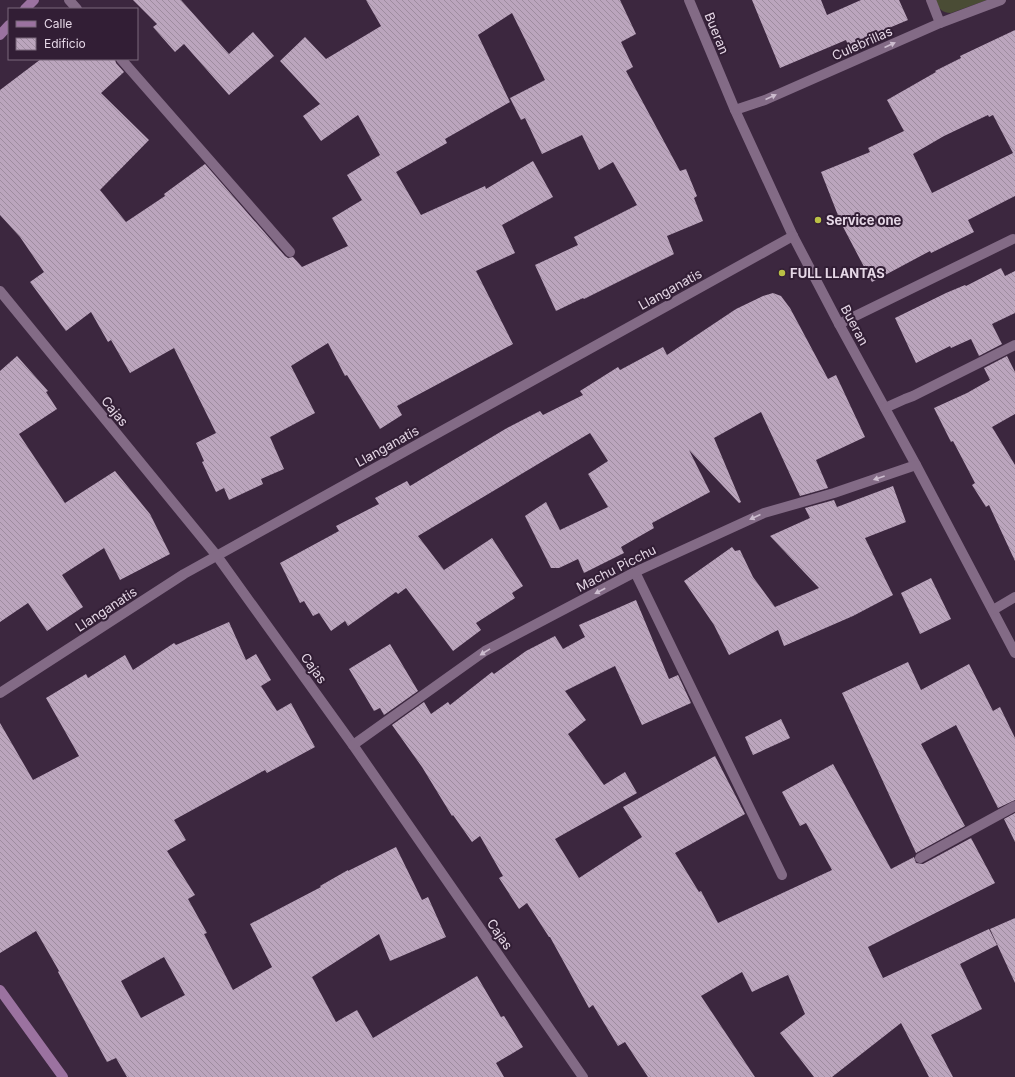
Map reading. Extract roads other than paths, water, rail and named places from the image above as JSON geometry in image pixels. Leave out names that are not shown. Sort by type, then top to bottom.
[{"type":"main road","points":[[26,8],[34,0]]},
{"type":"main road","points":[[0,35],[8,26]]},
{"type":"main road","points":[[0,990],[63,1077]]},
{"type":"street","points":[[69,0],[76,8]]},
{"type":"street","name":"Bueran","points":[[689,0],[735,110],[793,236],[1015,653]]},
{"type":"street","points":[[931,0],[940,23]]},
{"type":"street","name":"Culebrillas","points":[[735,110],[765,100],[940,23],[1001,0]]},
{"type":"street","points":[[122,60],[290,252]]},
{"type":"street","name":"Llanganatis","points":[[0,692],[184,574],[793,236]]},
{"type":"street","points":[[839,324],[1013,239]]},
{"type":"street","name":"Cajas","points":[[0,291],[217,556],[353,745],[583,1077]]},
{"type":"street","points":[[885,408],[914,396],[1015,345]]},
{"type":"street","name":"Machu Picchu","points":[[353,745],[485,651],[635,572],[764,513],[834,493],[916,465]]},
{"type":"street","points":[[635,572],[782,875]]},
{"type":"street","points":[[993,610],[1015,597]]},
{"type":"street","points":[[920,858],[1015,806]]},
{"type":"place","name":"Service one","points":[[818,220]]},
{"type":"place","name":"FULL LLANTAS","points":[[782,273]]}]
